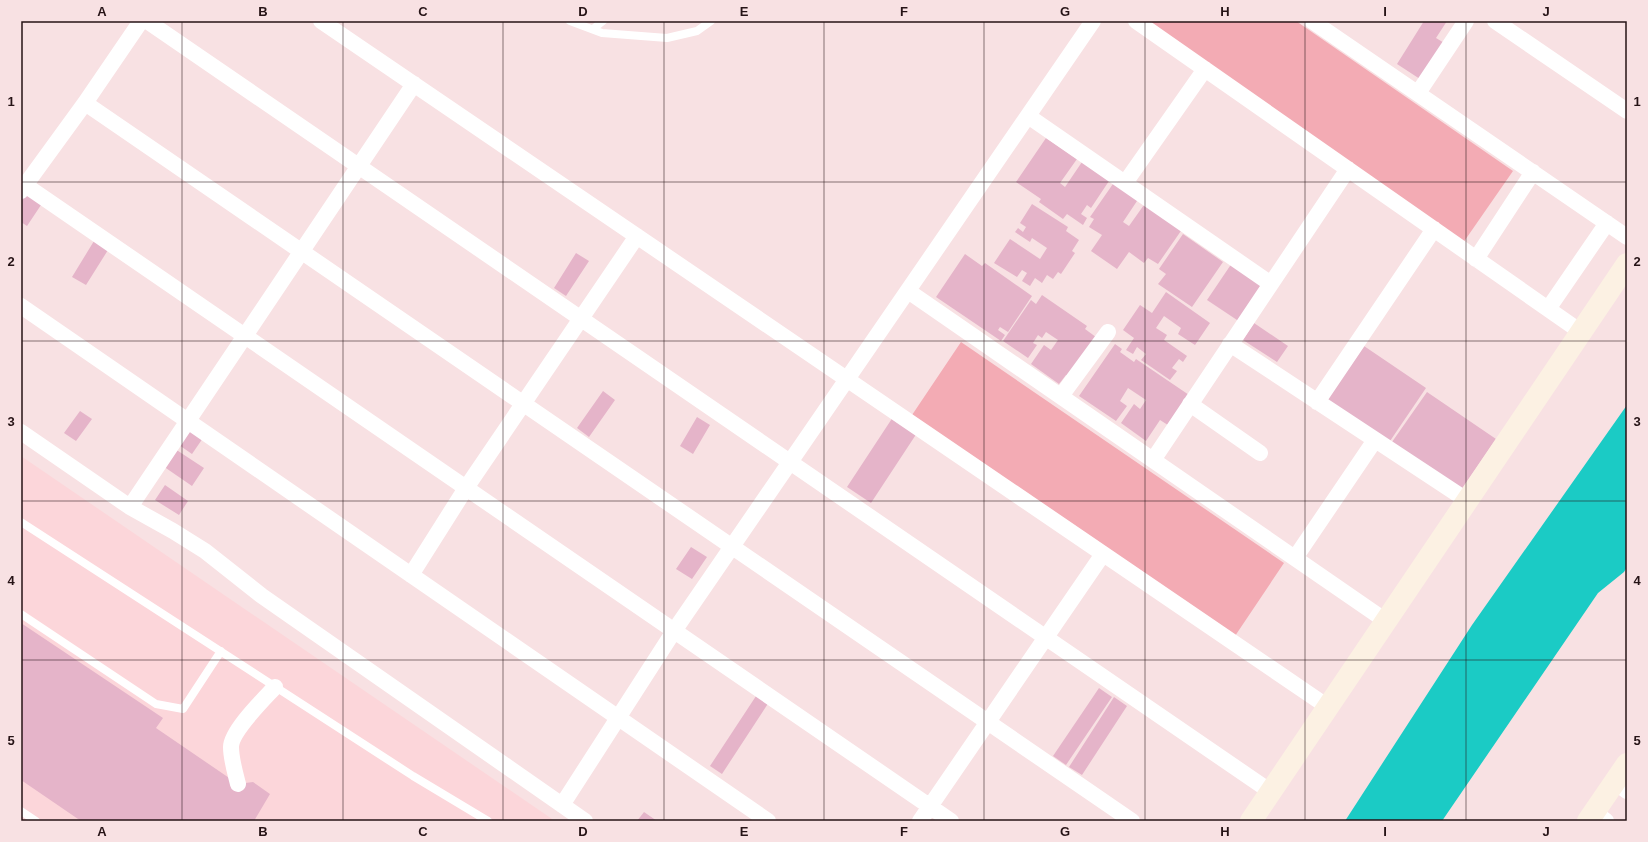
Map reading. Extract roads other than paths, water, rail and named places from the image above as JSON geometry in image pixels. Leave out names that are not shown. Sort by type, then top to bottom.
[{"type":"street","points":[[141,21],[85,103],[23,188],[245,336],[951,821]]},
{"type":"street","points":[[147,21],[1271,792]]},
{"type":"street","points":[[321,21],[1328,707]]},
{"type":"street","points":[[562,805],[617,717],[674,631],[1093,21]]},
{"type":"street","points":[[1136,21],[1581,332]]},
{"type":"street","points":[[1312,21],[1627,237]]},
{"type":"street","points":[[1418,93],[1466,21]]},
{"type":"street","points":[[1495,21],[1627,111]]},
{"type":"street","points":[[1125,183],[1205,69]]},
{"type":"street","points":[[130,507],[414,84]]},
{"type":"street","points":[[85,103],[1132,821]]},
{"type":"street","points":[[1028,116],[1271,284]]},
{"type":"street","points":[[1153,460],[1348,169]]},
{"type":"street","points":[[1476,259],[1533,172]]},
{"type":"street","points":[[1548,309],[1607,223]]},
{"type":"street","points":[[1317,402],[1434,229]]},
{"type":"street","points":[[411,575],[466,488],[637,236]]},
{"type":"street","points":[[1251,821],[1627,264]]},
{"type":"street","points":[[908,291],[1386,621]]},
{"type":"street","points":[[21,306],[768,821]]},
{"type":"street","points":[[1061,396],[1108,332]]},
{"type":"street","points":[[1230,344],[1468,501]]},
{"type":"street","points":[[1190,404],[1260,453]]},
{"type":"street","points":[[21,432],[130,507],[205,551],[267,599],[585,821]]},
{"type":"street","points":[[1295,558],[1375,440]]},
{"type":"street","points":[[920,821],[1102,554]]},
{"type":"street","points":[[238,784],[232,760],[231,745],[236,732],[275,687]]},
{"type":"street","points":[[1596,818],[1621,786],[1627,764]]},
{"type":"lane","points":[[570,21],[602,33],[667,38],[697,31],[711,21]]},
{"type":"lane","points":[[592,29],[603,21]]},
{"type":"lane","points":[[21,522],[413,776],[488,821]]},
{"type":"lane","points":[[21,614],[156,704],[183,709],[221,651]]},
{"type":"lane","points":[[21,811],[36,821]]},
{"type":"water","points":[[1627,405],[1627,567],[1624,572],[1598,593],[1442,821],[1345,821],[1472,625]]}]
